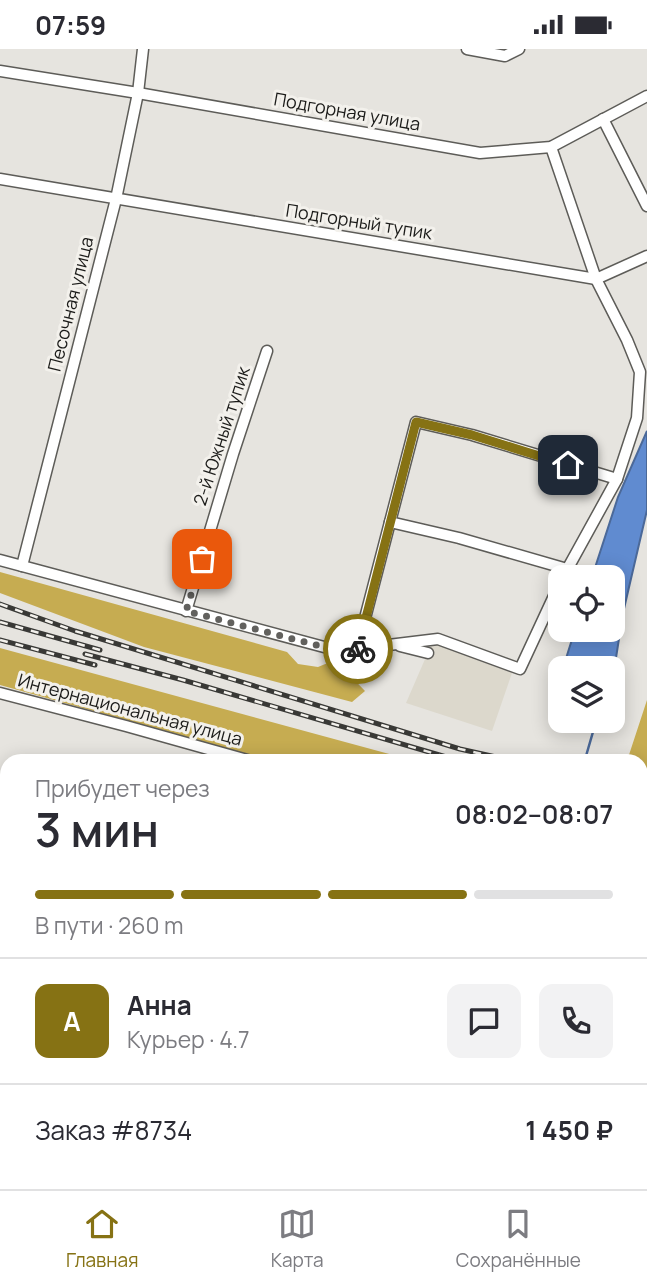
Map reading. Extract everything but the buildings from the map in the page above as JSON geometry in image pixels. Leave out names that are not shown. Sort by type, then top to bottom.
[{"type":"street","name":"Песочная улица","points":[[22,566],[116,199],[138,93],[143,49]]},
{"type":"street","points":[[467,49],[505,56],[519,49]]},
{"type":"street","name":"Подгорная улица","points":[[0,71],[480,153],[551,146]]},
{"type":"street","points":[[569,565],[617,479],[637,418],[640,372],[596,279],[551,146],[647,96]]},
{"type":"street","points":[[603,119],[647,206]]},
{"type":"street","name":"Подгорный тупик","points":[[0,179],[596,279]]},
{"type":"street","points":[[596,279],[647,256]]},
{"type":"street","name":"2-й Южный тупик","points":[[186,611],[267,351]]},
{"type":"street","points":[[358,649],[416,422],[472,435],[617,479]]},
{"type":"street","points":[[390,521],[459,538],[548,567]]},
{"type":"street","points":[[0,560],[339,651],[438,639],[520,669],[548,609]]},
{"type":"street","points":[[394,644],[428,653]]},
{"type":"street","name":"Интернациональная улица","points":[[0,693],[226,754]]},
{"type":"shaded area","points":[[0,572],[287,652],[298,664],[318,667],[335,660],[365,691],[352,702],[144,647],[0,593]]},
{"type":"shaded area","points":[[432,643],[512,673],[492,731],[406,703]]},
{"type":"shaded area","points":[[0,648],[389,754],[248,754],[0,685]]},
{"type":"shaded area","points":[[647,700],[647,754],[629,754]]},
{"type":"water","points":[[647,431],[647,510],[625,604],[625,565],[596,565],[618,497]]},
{"type":"water","points":[[571,642],[618,642],[616,656],[567,656]]},
{"type":"waterway","points":[[587,754],[593,733]]},
{"type":"railway","points":[[0,604],[75,631],[482,754]]},
{"type":"railway","points":[[0,622],[100,650]]},
{"type":"railway","points":[[0,640],[95,665]]},
{"type":"railway","points":[[85,654],[436,754]]},
{"type":"way so far","points":[[202,559],[186,611],[339,651],[358,649]]},
{"type":"route","points":[[358,649],[416,422],[472,435],[568,465]]}]
